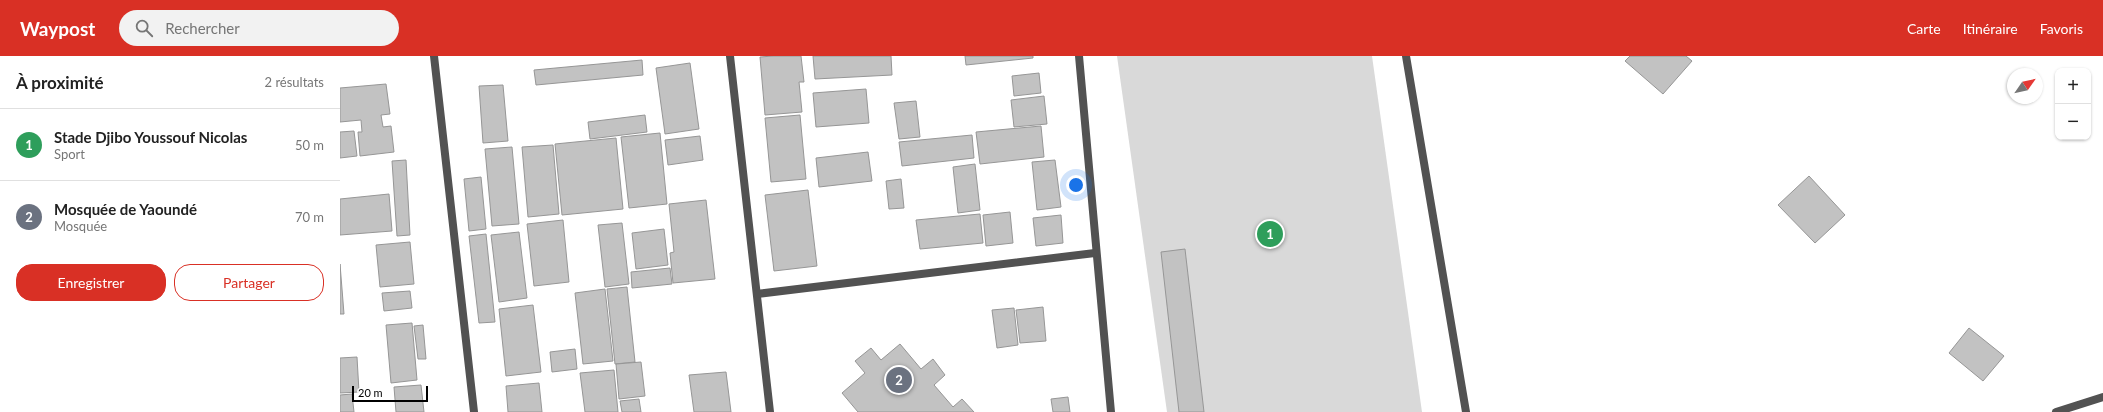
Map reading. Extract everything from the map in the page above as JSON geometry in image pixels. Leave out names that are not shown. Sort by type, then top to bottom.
[{"type":"street","points":[[434,56],[474,412]]},
{"type":"street","points":[[730,56],[770,412]]},
{"type":"street","points":[[1079,56],[1095,253],[1111,412]]},
{"type":"street","points":[[1406,56],[1466,412]]},
{"type":"street","points":[[757,294],[1095,253]]},
{"type":"street","points":[[2056,412],[2103,397]]},
{"type":"shaded area","points":[[1117,56],[1372,56],[1422,412],[1167,412]]},
{"type":"building","points":[[801,56],[804,82],[799,82],[802,112],[765,115],[760,57]]},
{"type":"building","points":[[813,56],[891,56],[892,75],[815,79]]},
{"type":"building","points":[[965,56],[1033,56],[1033,58],[966,65]]},
{"type":"building","points":[[1630,56],[1686,56],[1692,61],[1663,94],[1625,61]]},
{"type":"building","points":[[642,60],[643,75],[536,85],[534,70]]},
{"type":"building","points":[[690,63],[699,129],[665,134],[656,68]]},
{"type":"building","points":[[1039,73],[1041,93],[1014,96],[1012,76]]},
{"type":"building","points":[[386,84],[390,114],[381,115],[383,127],[391,126],[394,152],[360,156],[358,132],[362,132],[361,120],[340,122],[340,88]]},
{"type":"building","points":[[503,85],[508,141],[483,143],[479,86]]},
{"type":"building","points":[[866,89],[869,123],[816,127],[813,93]]},
{"type":"building","points":[[1044,96],[1047,124],[1014,127],[1011,100]]},
{"type":"building","points":[[916,101],[920,137],[899,139],[894,103]]},
{"type":"building","points":[[645,115],[647,132],[590,139],[588,122]]},
{"type":"building","points":[[800,115],[806,179],[771,182],[765,118]]},
{"type":"building","points":[[1041,126],[1044,157],[980,164],[976,132]]},
{"type":"building","points":[[354,131],[357,156],[340,158],[340,132]]},
{"type":"building","points":[[660,133],[667,204],[629,208],[621,137]]},
{"type":"building","points":[[972,135],[974,158],[902,166],[899,142]]},
{"type":"building","points":[[700,136],[703,160],[668,165],[665,140]]},
{"type":"building","points":[[616,138],[623,209],[562,215],[555,144]]},
{"type":"building","points":[[553,145],[559,214],[528,217],[522,147]]},
{"type":"building","points":[[512,147],[519,224],[492,226],[485,149]]},
{"type":"building","points":[[868,152],[872,181],[819,187],[816,158]]},
{"type":"building","points":[[406,160],[410,235],[397,236],[392,161]]},
{"type":"building","points":[[1055,160],[1061,207],[1037,210],[1032,162]]},
{"type":"building","points":[[975,164],[980,210],[958,213],[953,167]]},
{"type":"building","points":[[1809,176],[1845,215],[1815,243],[1778,205]]},
{"type":"building","points":[[481,177],[486,229],[469,231],[464,179]]},
{"type":"building","points":[[901,179],[904,208],[889,209],[886,181]]},
{"type":"building","points":[[808,190],[817,266],[774,271],[765,195]]},
{"type":"building","points":[[389,194],[392,231],[340,235],[340,199]]},
{"type":"building","points":[[706,200],[715,279],[673,283],[670,253],[674,252],[669,204]]},
{"type":"building","points":[[1010,212],[1013,243],[986,246],[983,215]]},
{"type":"building","points":[[980,214],[983,243],[920,249],[916,220]]},
{"type":"building","points":[[1061,215],[1063,243],[1036,246],[1033,218]]},
{"type":"building","points":[[563,220],[569,282],[534,286],[527,224]]},
{"type":"building","points":[[622,223],[629,284],[605,287],[598,225]]},
{"type":"building","points":[[664,229],[668,265],[636,269],[632,233]]},
{"type":"building","points":[[519,232],[527,298],[499,302],[491,235]]},
{"type":"building","points":[[486,234],[495,322],[479,323],[469,236]]},
{"type":"building","points":[[410,242],[414,284],[380,287],[376,245]]},
{"type":"building","points":[[1185,249],[1204,412],[1179,412],[1161,252]]},
{"type":"building","points":[[340,264],[344,314],[340,314]]},
{"type":"building","points":[[670,268],[672,284],[632,288],[631,272]]},
{"type":"building","points":[[627,287],[635,362],[615,364],[607,289]]},
{"type":"building","points":[[605,289],[613,361],[583,364],[575,293]]},
{"type":"building","points":[[410,291],[412,308],[384,311],[382,293]]},
{"type":"building","points":[[533,305],[541,372],[506,376],[499,309]]},
{"type":"building","points":[[1043,307],[1046,341],[1020,343],[1016,310]]},
{"type":"building","points":[[1014,308],[1018,345],[997,348],[992,310]]},
{"type":"building","points":[[412,323],[417,380],[391,383],[386,325]]},
{"type":"building","points":[[423,325],[426,359],[418,359],[414,326]]},
{"type":"building","points":[[1969,328],[2004,356],[1983,381],[1949,353]]},
{"type":"building","points":[[900,344],[921,369],[933,359],[945,375],[934,385],[953,407],[962,399],[974,412],[858,412],[842,393],[865,373],[855,361],[871,348],[881,360]]},
{"type":"building","points":[[575,349],[577,369],[552,372],[550,352]]},
{"type":"building","points":[[357,357],[359,392],[340,393],[340,358]]},
{"type":"building","points":[[641,362],[645,396],[619,399],[616,364]]},
{"type":"building","points":[[614,370],[618,412],[585,412],[580,373]]},
{"type":"building","points":[[726,372],[731,412],[694,412],[689,375]]},
{"type":"building","points":[[539,383],[542,412],[508,412],[506,386]]},
{"type":"building","points":[[421,385],[424,412],[396,412],[394,387]]},
{"type":"building","points":[[352,394],[354,412],[340,412],[340,395]]},
{"type":"building","points":[[1068,397],[1070,412],[1053,412],[1051,399]]},
{"type":"building","points":[[639,399],[641,412],[622,412],[620,401]]},
{"type":"place","name":"Stade Djibo Youssouf Nicolas","points":[[1270,234]]},
{"type":"place","name":"Mosquée de Yaoundé","points":[[899,380]]}]
